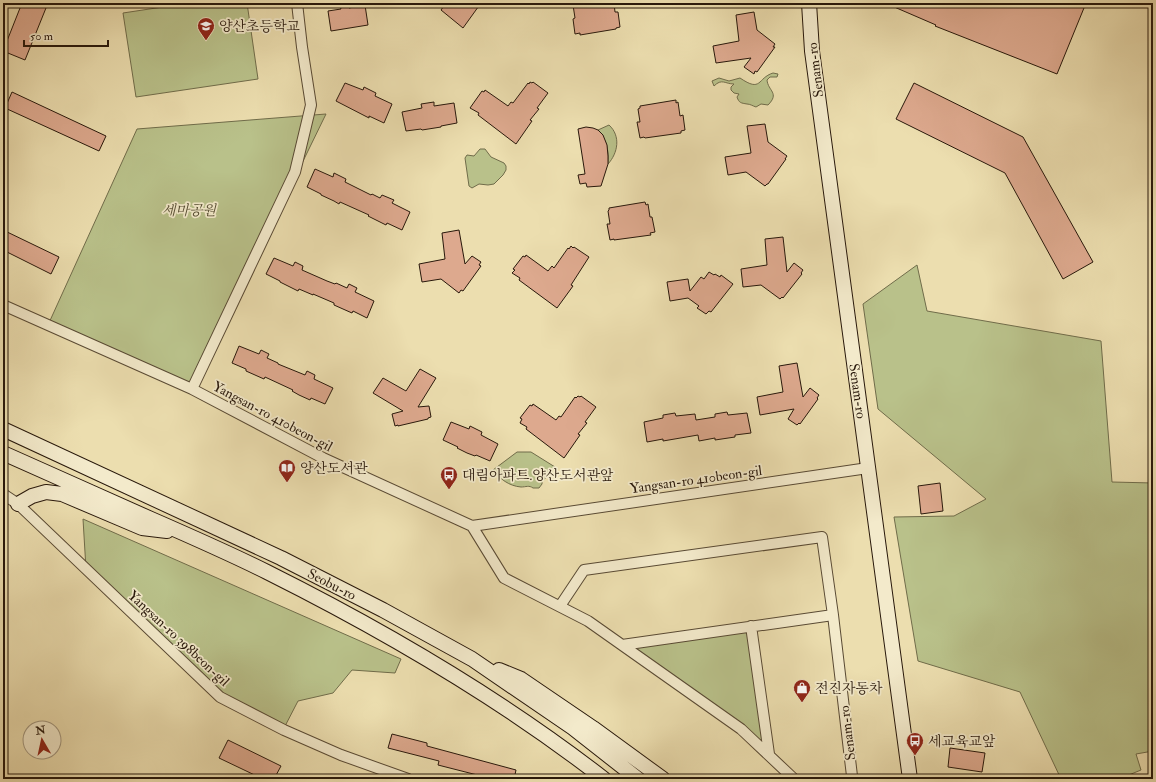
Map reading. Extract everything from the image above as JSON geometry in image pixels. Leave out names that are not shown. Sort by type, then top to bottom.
[{"type":"main road","name":"Senam-ro","points":[[809,3],[814,59],[910,779]]},
{"type":"main road","points":[[3,423],[52,451]]},
{"type":"main road","name":"Seobu-ro","points":[[3,429],[281,558],[383,610],[472,659],[573,728],[638,779]]},
{"type":"main road","name":"Seobu-ro","points":[[3,453],[183,533],[266,572],[382,633],[479,690],[566,750],[604,779]]},
{"type":"main road","points":[[18,504],[32,496],[46,492],[62,494],[142,528],[183,533]]},
{"type":"main road","points":[[472,659],[521,679],[593,728],[663,779]]},
{"type":"street","points":[[192,389],[295,172],[311,105],[297,3]]},
{"type":"street","name":"Yangsan-ro 410beon-gil","points":[[3,304],[192,389],[323,458],[472,526],[868,468]]},
{"type":"street","name":"Yangsan-ro 398beon-gil","points":[[3,494],[18,504],[220,697],[284,730],[341,755],[408,779]]},
{"type":"street","points":[[472,526],[504,578],[588,621],[741,729],[794,779]]},
{"type":"street","name":"Senam-ro","points":[[560,606],[584,570],[822,537],[833,614],[852,776],[850,779]]},
{"type":"street","points":[[622,645],[833,614]]},
{"type":"street","points":[[750,626],[769,754]]},
{"type":"green space","name":"양산초등학교","points":[[189,3],[247,3],[258,79],[136,97],[123,13]]},
{"type":"green space","points":[[773,73],[778,74],[777,77],[770,77],[767,80],[773,98],[768,105],[761,104],[756,107],[739,102],[737,97],[739,94],[734,93],[731,90],[731,87],[734,84],[719,82],[714,86],[712,81],[719,78],[729,81],[740,78],[752,84],[756,84]]},
{"type":"green space","name":"세마공원","points":[[326,114],[192,389],[48,325],[137,129]]},
{"type":"green space","points":[[609,125],[613,129],[617,139],[617,144],[614,155],[608,164],[607,146],[604,138],[598,130]]},
{"type":"green space","points":[[480,149],[485,149],[491,157],[504,163],[506,170],[494,184],[479,184],[472,188],[469,186],[465,158],[467,155],[474,156]]},
{"type":"green space","points":[[917,265],[927,311],[1101,341],[1112,482],[1153,483],[1153,751],[1136,754],[1141,770],[1119,779],[1061,779],[1020,692],[918,661],[894,517],[954,516],[986,499],[878,409],[863,304]]},
{"type":"green space","points":[[517,452],[531,452],[555,467],[542,481],[539,488],[529,486],[521,487],[509,484],[493,470]]},
{"type":"green space","points":[[83,519],[401,659],[395,673],[352,670],[333,693],[298,701],[283,730],[220,697],[86,569]]},
{"type":"green space","points":[[751,626],[769,754],[622,645]]},
{"type":"building","points":[[22,3],[48,3],[25,60],[3,51]]},
{"type":"building","points":[[446,3],[481,3],[463,28],[441,10]]},
{"type":"building","points":[[575,3],[614,3],[615,12],[618,12],[620,27],[580,35],[580,33],[575,34],[573,5],[575,5]]},
{"type":"building","points":[[885,3],[1086,3],[1057,74],[935,26],[936,25]]},
{"type":"building","points":[[349,5],[349,8],[365,5],[368,25],[331,31],[328,11],[341,9],[340,6]]},
{"type":"building","points":[[754,12],[757,30],[775,44],[773,47],[775,47],[757,72],[755,71],[754,74],[744,67],[751,58],[716,63],[713,46],[739,41],[736,15]]},
{"type":"building","points":[[530,82],[533,82],[548,93],[537,108],[539,109],[530,120],[532,121],[516,144],[478,115],[479,113],[470,108],[482,91],[484,92],[485,90],[508,106],[511,102],[513,103]]},
{"type":"building","points":[[345,83],[363,90],[364,87],[376,93],[375,96],[392,104],[384,123],[369,116],[369,118],[336,101]]},
{"type":"building","points":[[914,83],[1023,137],[1093,262],[1063,279],[1005,173],[896,119]]},
{"type":"building","points":[[12,92],[106,136],[99,151],[5,108]]},
{"type":"building","points":[[676,100],[676,103],[678,102],[680,116],[683,115],[685,130],[681,131],[681,133],[640,138],[637,122],[640,122],[638,109],[640,106]]},
{"type":"building","points":[[434,102],[434,106],[454,103],[457,123],[422,130],[406,131],[402,112],[422,108],[421,104]]},
{"type":"building","points":[[765,124],[768,142],[787,156],[768,184],[765,186],[746,172],[728,175],[725,157],[751,153],[747,126]]},
{"type":"building","points":[[586,127],[598,130],[603,135],[607,145],[608,164],[601,186],[587,187],[586,183],[580,184],[578,175],[585,174],[578,129]]},
{"type":"building","points":[[315,169],[333,177],[334,173],[346,179],[345,182],[371,195],[372,194],[380,198],[382,195],[394,200],[392,203],[410,212],[402,230],[387,223],[386,225],[368,216],[369,215],[340,202],[339,204],[307,187]]},
{"type":"building","points":[[645,202],[646,205],[648,204],[650,217],[652,217],[655,232],[650,233],[651,235],[610,240],[607,224],[610,224],[609,208]]},
{"type":"building","points":[[3,230],[59,257],[51,274],[3,250]]},
{"type":"building","points":[[459,230],[465,264],[472,256],[481,262],[479,265],[481,266],[463,291],[461,290],[459,293],[441,279],[422,282],[419,264],[445,259],[442,233]]},
{"type":"building","points":[[783,237],[787,272],[794,263],[803,270],[801,273],[802,274],[783,298],[782,297],[780,299],[761,285],[743,287],[741,269],[767,265],[765,239]]},
{"type":"building","points":[[571,246],[589,257],[571,285],[573,286],[557,308],[519,280],[520,278],[512,273],[515,270],[513,269],[523,256],[525,257],[526,255],[548,271],[552,266],[554,268]]},
{"type":"building","points":[[274,258],[293,266],[295,262],[303,266],[302,270],[335,284],[336,283],[347,288],[349,284],[357,288],[355,292],[374,301],[367,318],[353,311],[352,313],[334,305],[334,303],[313,294],[299,289],[298,291],[266,274]]},
{"type":"building","points":[[709,272],[720,277],[721,275],[733,284],[711,312],[709,311],[706,314],[697,308],[699,306],[688,298],[670,301],[667,282],[688,279],[690,291],[701,277],[704,279]]},
{"type":"building","points":[[239,346],[259,354],[261,350],[269,354],[267,358],[278,364],[305,375],[307,371],[315,375],[314,379],[333,388],[325,404],[311,398],[310,400],[292,391],[293,390],[265,377],[264,379],[232,363]]},
{"type":"building","points":[[797,363],[803,397],[810,388],[819,395],[817,398],[818,399],[800,424],[799,423],[797,425],[788,419],[794,409],[760,415],[757,397],[783,392],[779,366]]},
{"type":"building","points":[[420,369],[436,378],[418,407],[429,406],[431,417],[428,419],[395,426],[392,414],[403,411],[373,393],[383,378],[406,391]]},
{"type":"building","points":[[581,396],[596,407],[585,422],[587,423],[578,434],[580,435],[564,458],[526,429],[527,427],[520,423],[522,419],[520,418],[530,405],[532,406],[533,404],[556,420],[559,416],[561,417],[575,397],[576,398]]},
{"type":"building","points":[[727,412],[728,415],[747,413],[751,433],[715,440],[715,438],[699,441],[698,435],[647,442],[644,422],[663,418],[663,415],[675,413],[676,416],[695,414],[696,420],[715,417],[715,414]]},
{"type":"building","points":[[451,422],[469,429],[470,426],[482,432],[481,435],[498,444],[490,461],[467,453],[443,440]]},
{"type":"building","points":[[940,483],[943,511],[921,514],[918,486]]},
{"type":"building","points":[[392,734],[427,743],[427,746],[516,770],[514,779],[493,779],[438,765],[439,761],[388,748]]},
{"type":"building","points":[[228,740],[281,766],[274,779],[263,779],[219,758]]},
{"type":"building","points":[[950,748],[985,753],[982,772],[948,767]]},
{"type":"place","name":"양산초등학교","points":[[206,41]]},
{"type":"place","name":"양산도서관","points":[[287,483]]},
{"type":"place","name":"대림아파트.양산도서관앞","points":[[449,490]]},
{"type":"place","name":"전진자동차","points":[[802,703]]},
{"type":"place","name":"세교육교앞","points":[[915,756]]}]
